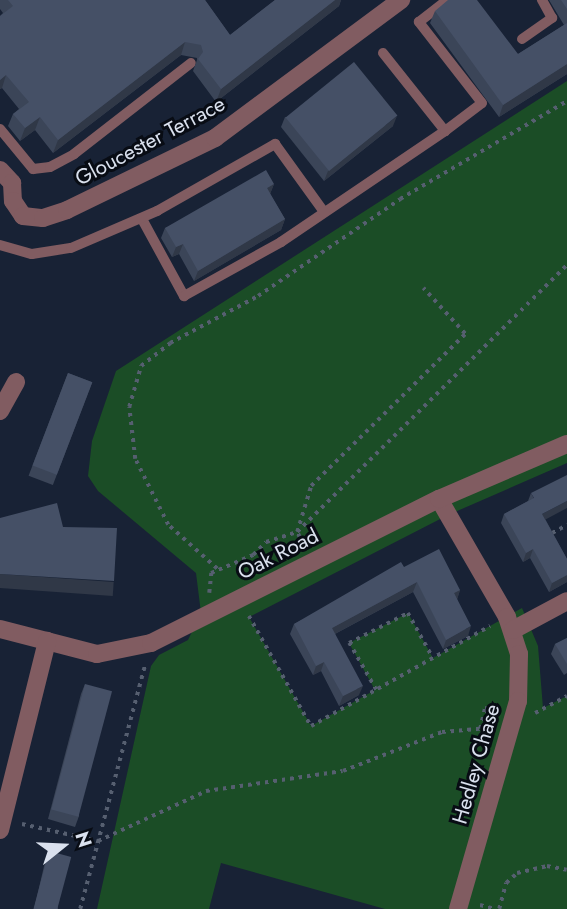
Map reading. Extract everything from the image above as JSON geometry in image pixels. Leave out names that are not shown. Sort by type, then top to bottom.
[{"type":"street","name":"Gloucester Terrace","points":[[0,170],[12,183],[13,201],[23,216],[43,218],[66,210],[215,138],[401,0]]},
{"type":"street","points":[[0,411],[16,382]]},
{"type":"street","name":"Oak Road","points":[[0,629],[97,654],[151,643],[439,499],[567,444]]},
{"type":"street","name":"Hedley Chase","points":[[439,499],[510,624],[520,678],[511,725],[458,909]]},
{"type":"street","points":[[510,624],[567,601]]},
{"type":"street","points":[[1,825],[47,641]]},
{"type":"lane","points":[[142,219],[184,296],[324,212],[445,131],[482,103],[419,22],[447,0]]},
{"type":"lane","points":[[522,38],[552,18],[542,0]]},
{"type":"lane","points":[[383,53],[445,131]]},
{"type":"lane","points":[[0,129],[33,169],[50,167],[74,154],[191,63]]},
{"type":"lane","points":[[0,245],[32,254],[56,252],[142,219],[275,144],[324,212]]},
{"type":"path","points":[[217,569],[168,525],[135,459],[129,407],[141,366],[170,342],[258,296],[400,200],[567,101]]},
{"type":"path","points":[[206,615],[211,573],[245,559],[266,542],[298,532],[567,265]]},
{"type":"path","points":[[298,532],[311,486],[466,334],[423,288]]},
{"type":"path","points":[[552,533],[567,525]]},
{"type":"path","points":[[239,599],[311,726],[433,659],[510,624]]},
{"type":"path","points":[[376,690],[349,643],[408,613],[433,659]]},
{"type":"path","points":[[80,909],[151,643]]},
{"type":"path","points":[[1,825],[98,841],[206,791],[343,771],[442,732],[480,729],[485,708],[505,712],[511,725],[567,696]]},
{"type":"path","points":[[499,909],[506,883],[517,873],[547,866],[567,870]]},
{"type":"green space","points":[[567,81],[567,463],[448,515],[249,617],[311,726],[375,690],[349,643],[408,613],[433,658],[522,608],[538,646],[543,708],[567,696],[567,909],[385,909],[221,863],[209,909],[97,909],[151,666],[159,655],[188,640],[201,613],[196,573],[98,491],[88,476],[92,441],[116,371]]},
{"type":"building","points":[[8,0],[205,0],[230,35],[275,0],[335,0],[221,89],[198,59],[203,52],[201,45],[185,42],[58,140],[40,117],[25,128],[13,114],[29,102],[6,75],[0,80],[0,16],[13,6]]},
{"type":"building","points":[[448,0],[477,0],[518,54],[567,23],[567,64],[503,105],[435,11]]},
{"type":"building","points":[[354,62],[397,116],[329,171],[286,117]]},
{"type":"building","points":[[266,170],[274,184],[267,188],[285,219],[198,271],[183,244],[176,247],[165,228]]},
{"type":"building","points":[[68,373],[92,382],[57,475],[33,465]]},
{"type":"building","points":[[567,475],[567,501],[542,514],[567,559],[567,575],[552,583],[533,549],[526,553],[504,514],[534,498],[531,493]]},
{"type":"building","points":[[57,503],[63,527],[117,528],[114,581],[0,574],[0,518]]},
{"type":"building","points":[[439,549],[460,590],[454,593],[471,626],[446,640],[417,582],[332,628],[363,686],[343,696],[324,662],[316,666],[294,624],[401,562],[404,567]]},
{"type":"building","points":[[567,638],[567,664],[555,644]]},
{"type":"building","points":[[85,684],[112,691],[78,817],[51,810]]},
{"type":"building","points":[[49,851],[71,857],[57,909],[33,909]]}]
